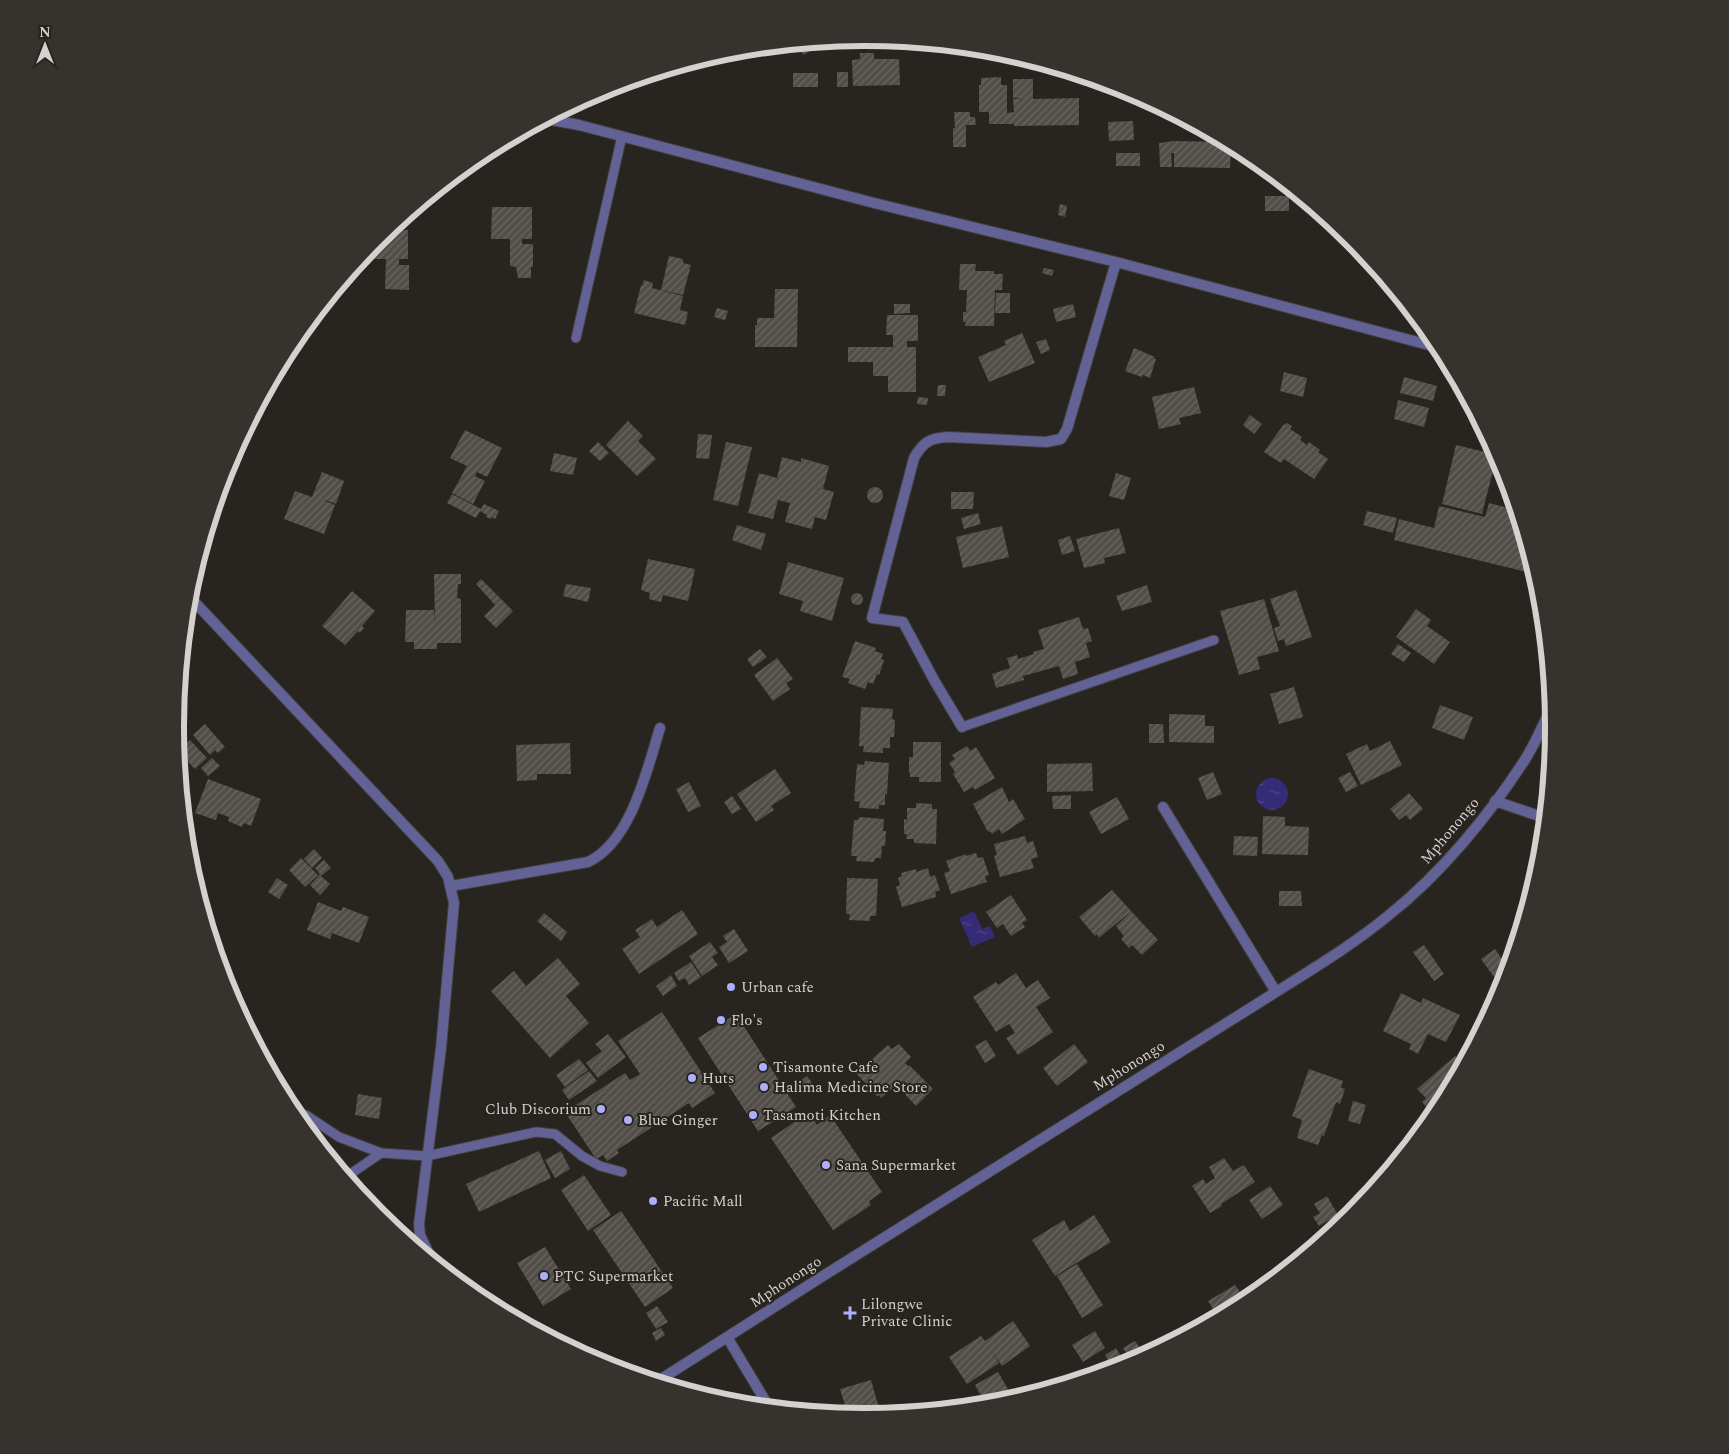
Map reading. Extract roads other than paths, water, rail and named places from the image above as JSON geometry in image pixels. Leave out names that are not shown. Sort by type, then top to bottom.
[{"type":"street","points":[[555,121],[622,136],[874,203],[1116,262],[1428,345]]},
{"type":"street","points":[[962,727],[903,622],[872,618],[914,458],[927,441],[937,438],[1046,442],[1061,439],[1067,429],[1116,262]]},
{"type":"street","points":[[196,603],[438,861],[448,877],[454,903],[441,1048],[419,1224],[420,1235],[426,1247]]},
{"type":"street","name":"Mphonongo","points":[[664,1377],[1276,992],[1389,915],[1418,890],[1464,842],[1526,757],[1545,721]]},
{"type":"street","points":[[451,886],[588,862],[598,857],[617,838],[640,791],[660,728]]},
{"type":"street","points":[[1495,801],[1539,816]]},
{"type":"street","points":[[1163,806],[1276,992]]},
{"type":"street","points":[[727,1338],[765,1400]]},
{"type":"lane","points":[[576,338],[622,136]]},
{"type":"lane","points":[[962,727],[1214,640]]},
{"type":"lane","points":[[305,1114],[339,1137],[381,1153],[427,1156],[536,1132],[555,1134],[582,1156],[600,1166],[622,1172]]},
{"type":"lane","points":[[351,1174],[381,1153]]},
{"type":"water","points":[[1272,778],[1278,779],[1283,783],[1287,788],[1287,800],[1283,805],[1278,809],[1272,810],[1266,809],[1261,805],[1257,800],[1256,794],[1257,788],[1261,783],[1266,779]]},
{"type":"water","points":[[974,911],[982,929],[990,926],[995,937],[972,947],[959,918]]},
{"type":"place","name":"Urban cafe","points":[[731,987]]},
{"type":"place","name":"Flo's","points":[[721,1020]]},
{"type":"place","name":"Tisamonte Cafe","points":[[763,1067]]},
{"type":"place","name":"Huts","points":[[692,1078]]},
{"type":"place","name":"Halima Medicine Store","points":[[764,1087]]},
{"type":"place","name":"Club Discorium","points":[[601,1109]]},
{"type":"place","name":"Tasamoti Kitchen","points":[[753,1115]]},
{"type":"place","name":"Blue Ginger","points":[[628,1120]]},
{"type":"place","name":"Sana Supermarket","points":[[826,1165]]},
{"type":"place","name":"Pacific Mall","points":[[653,1201]]},
{"type":"place","name":"PTC Supermarket","points":[[544,1276]]},
{"type":"place","name":"Lilongwe Private Clinic","points":[[850,1313]]}]
